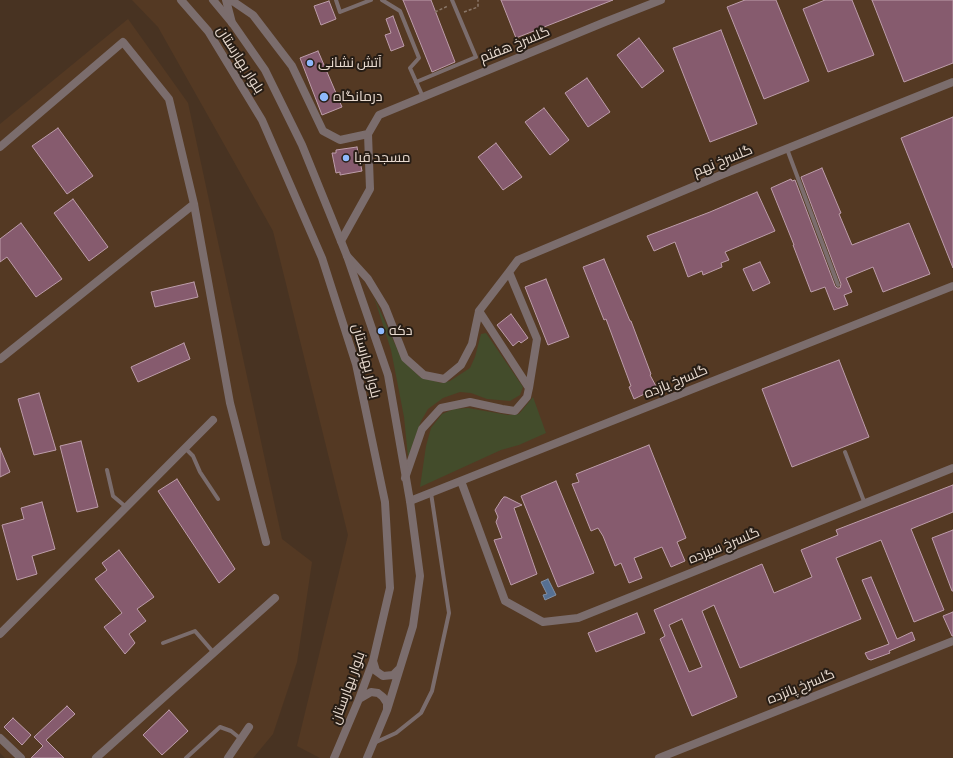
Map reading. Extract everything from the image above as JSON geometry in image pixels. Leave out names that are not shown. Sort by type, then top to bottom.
[{"type":"street","name":"بلوار بهارستان","points":[[181,0],[208,31],[262,120],[322,258],[356,364],[385,502],[390,588],[373,661],[334,758]]},
{"type":"street","name":"بلوار بهارستان","points":[[213,0],[233,24],[265,70],[302,145],[347,256],[388,375],[410,501],[420,576],[413,626],[387,710],[367,758]]},
{"type":"street","points":[[226,0],[233,24]]},
{"type":"street","points":[[232,0],[252,15],[292,66],[323,131],[340,140],[368,134],[370,189],[341,241]]},
{"type":"street","name":"گلسرخ هفتم","points":[[368,134],[378,115],[661,0]]},
{"type":"street","points":[[0,147],[123,42],[169,99],[194,204],[230,403],[266,542]]},
{"type":"street","name":"گلسرخ نهم","points":[[479,311],[518,260],[721,175],[953,82]]},
{"type":"street","points":[[0,359],[194,204]]},
{"type":"street","points":[[347,256],[368,279],[385,307],[405,358],[424,375],[444,379],[461,365],[472,344],[479,311]]},
{"type":"street","points":[[405,479],[422,429],[441,408],[470,402],[515,411],[527,397],[537,340],[509,272]]},
{"type":"street","name":"گلسرخ یازده","points":[[410,501],[953,286]]},
{"type":"street","points":[[479,311],[529,388]]},
{"type":"street","points":[[0,634],[212,420]]},
{"type":"street","name":"گلسرخ سیزده","points":[[460,481],[505,601],[543,622],[578,618],[953,468]]},
{"type":"street","points":[[96,758],[275,598]]},
{"type":"street","name":"گلسرخ پانزده","points":[[659,758],[953,641]]},
{"type":"street","points":[[373,661],[376,671],[383,676],[393,675],[401,667]]},
{"type":"street","points":[[359,699],[371,692],[378,693],[387,703],[387,710]]},
{"type":"street","points":[[228,758],[249,727]]},
{"type":"street","points":[[0,738],[21,758]]},
{"type":"lane","points":[[336,0],[340,12],[371,0]]},
{"type":"lane","points":[[382,0],[400,11],[417,51],[419,58],[410,68],[422,97]]},
{"type":"lane","points":[[416,82],[476,57],[453,2]]},
{"type":"lane","points":[[787,149],[838,285]]},
{"type":"lane","points":[[185,448],[193,456],[200,472],[218,499]]},
{"type":"lane","points":[[845,452],[865,504]]},
{"type":"lane","points":[[107,470],[113,496],[126,507]]},
{"type":"lane","points":[[373,743],[396,733],[421,712],[432,691],[448,613],[431,493]]},
{"type":"lane","points":[[163,643],[195,631],[214,652]]},
{"type":"lane","points":[[186,758],[220,728],[231,731],[241,739]]},
{"type":"path","points":[[458,14],[478,7],[478,0]]},
{"type":"path","points":[[435,12],[453,2]]},
{"type":"shaded area","points":[[132,0],[953,0],[953,758],[320,758],[297,746],[348,535],[273,231],[158,27]]},
{"type":"shaded area","points":[[128,19],[188,103],[282,539],[312,562],[297,662],[273,734],[253,758],[5,758],[0,753],[0,124]]},
{"type":"green space","points":[[374,297],[402,360],[420,377],[441,383],[450,381],[470,368],[475,357],[481,334],[486,333],[523,387],[520,395],[510,401],[487,399],[471,393],[460,392],[443,398],[428,409],[421,421],[408,457],[404,417],[391,350]]},
{"type":"green space","points":[[533,397],[546,433],[519,445],[501,450],[420,487],[426,446],[431,428],[442,414],[454,409],[468,408],[508,415],[519,414]]},
{"type":"water","points":[[548,579],[556,595],[545,600],[543,595],[547,594],[541,582]]},
{"type":"building","points":[[403,0],[431,0],[455,62],[432,72]]},
{"type":"building","points":[[501,0],[613,0],[516,38]]},
{"type":"building","points":[[745,0],[776,0],[809,81],[764,99],[727,7]]},
{"type":"building","points":[[825,0],[852,0],[874,55],[828,72],[803,9]]},
{"type":"building","points":[[872,0],[953,0],[953,63],[904,82]]},
{"type":"building","points":[[329,1],[336,19],[321,25],[314,6]]},
{"type":"building","points":[[393,16],[404,46],[391,51],[385,35],[391,33],[386,19]]},
{"type":"building","points":[[721,30],[757,124],[710,142],[673,48]]},
{"type":"building","points":[[639,38],[664,71],[642,88],[617,55]]},
{"type":"building","points":[[318,51],[342,107],[322,115],[300,58]]},
{"type":"building","points":[[587,78],[610,112],[588,127],[565,93]]},
{"type":"building","points":[[544,108],[569,140],[550,155],[525,122]]},
{"type":"building","points":[[953,117],[953,268],[901,138]]},
{"type":"building","points":[[58,128],[93,176],[67,194],[32,146]]},
{"type":"building","points":[[496,143],[522,177],[503,190],[478,157]]},
{"type":"building","name":"مسجد قبا","points":[[357,147],[362,171],[340,175],[340,172],[336,173],[332,153],[336,153],[336,150]]},
{"type":"building","points":[[822,168],[841,213],[839,214],[852,245],[909,223],[930,274],[883,292],[873,267],[846,278],[852,292],[844,295],[848,305],[834,310],[825,287],[811,292],[771,188],[791,179],[792,181],[795,180],[835,286],[840,288],[841,284],[801,177]]},
{"type":"building","points":[[757,192],[775,231],[725,252],[729,260],[721,263],[722,267],[703,275],[702,271],[688,277],[675,242],[654,251],[647,236]]},
{"type":"building","points":[[73,199],[108,247],[89,261],[54,213]]},
{"type":"building","points":[[21,223],[62,279],[36,297],[7,257],[0,262],[0,239]]},
{"type":"building","points":[[604,259],[631,321],[651,374],[650,375],[657,388],[634,399],[629,387],[631,386],[606,319],[604,320],[583,267]]},
{"type":"building","points":[[760,262],[770,283],[753,291],[743,269]]},
{"type":"building","points":[[546,279],[569,337],[548,345],[525,287]]},
{"type":"building","points":[[194,282],[198,297],[155,307],[151,292]]},
{"type":"building","points":[[511,314],[528,338],[521,343],[519,341],[513,346],[497,325]]},
{"type":"building","points":[[184,343],[190,359],[138,382],[131,367]]},
{"type":"building","points":[[839,360],[869,437],[792,467],[762,389]]},
{"type":"building","points":[[39,393],[56,450],[34,455],[18,399]]},
{"type":"building","points":[[81,441],[98,507],[77,512],[60,446]]},
{"type":"building","points":[[649,445],[686,538],[677,542],[685,561],[671,567],[662,547],[634,558],[642,578],[629,583],[621,563],[615,566],[603,536],[598,528],[591,531],[572,484],[579,482],[576,474]]},
{"type":"building","points":[[0,448],[10,472],[0,477]]},
{"type":"building","points":[[177,479],[235,569],[219,583],[158,491]]},
{"type":"building","points":[[556,481],[594,573],[558,587],[521,496]]},
{"type":"building","points":[[953,485],[953,512],[911,529],[944,610],[914,622],[881,540],[836,558],[861,619],[740,668],[714,605],[702,611],[737,697],[692,716],[660,639],[665,636],[654,610],[762,564],[774,593],[812,577],[801,550],[838,535],[836,530]],"holes":[[[682,619],[702,667],[689,672],[669,625]]]},
{"type":"building","points":[[504,497],[522,505],[514,508],[537,574],[511,585],[494,540],[502,538],[496,522],[498,517],[495,510]]},
{"type":"building","points":[[42,502],[55,549],[32,556],[37,574],[17,580],[2,525],[24,519],[21,508]]},
{"type":"building","points":[[953,530],[953,591],[952,591],[932,538]]},
{"type":"building","points":[[119,550],[154,597],[137,609],[146,621],[129,634],[135,643],[125,654],[104,627],[122,613],[95,579],[107,570],[102,563]]},
{"type":"building","points":[[871,577],[897,639],[912,632],[915,640],[889,651],[890,653],[871,660],[868,659],[865,653],[889,644],[862,580]]},
{"type":"building","points":[[953,612],[953,636],[952,636],[943,616]]},
{"type":"building","points":[[637,613],[645,633],[596,652],[588,633]]},
{"type":"building","points":[[67,706],[75,714],[46,740],[64,758],[31,758],[43,746],[34,737]]},
{"type":"building","points":[[169,710],[188,731],[162,755],[143,735]]},
{"type":"building","points":[[13,718],[31,735],[22,745],[4,727]]},
{"type":"place","name":"آتش نشانی","points":[[310,63]]},
{"type":"place","name":"درمانگاه","points":[[324,97]]},
{"type":"place","name":"مسجد قبا","points":[[346,158]]},
{"type":"place","name":"دکه","points":[[381,331]]}]
